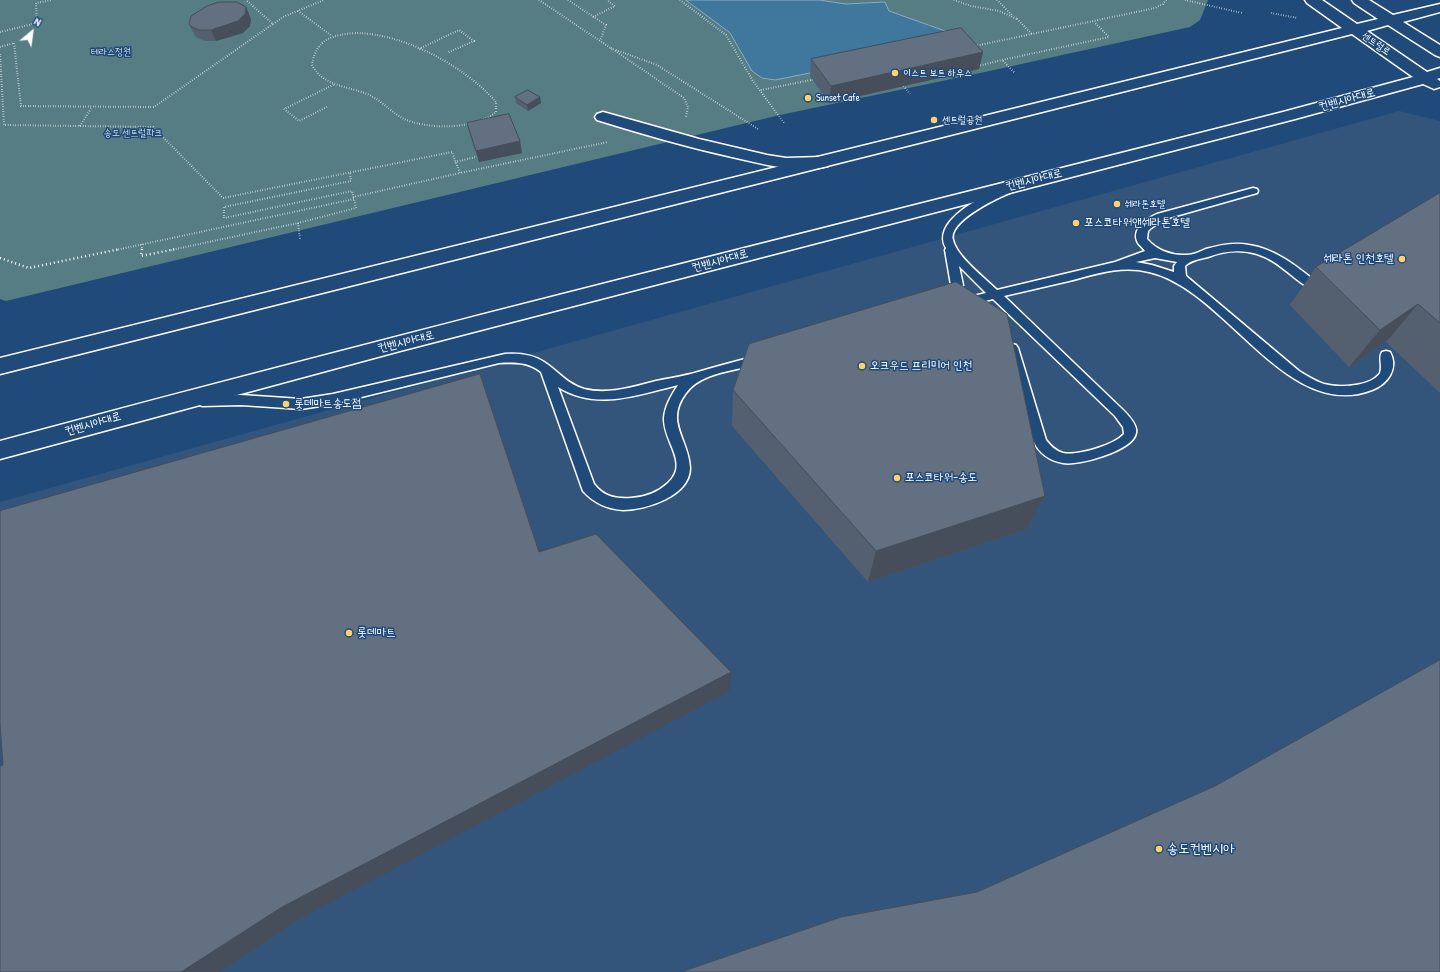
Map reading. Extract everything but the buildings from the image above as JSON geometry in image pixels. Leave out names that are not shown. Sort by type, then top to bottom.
[{"type":"main road","name":"센트럴로","points":[[1312,0],[1432,76],[1440,88]]},
{"type":"main road","points":[[1359,0],[1440,52]]},
{"type":"main road","points":[[0,366],[1440,8]]},
{"type":"main road","name":"컨벤시아대로","points":[[0,450],[145,410],[1389,89],[1432,76]]},
{"type":"main road","points":[[603,117],[696,144],[767,160],[786,163],[822,162]]},
{"type":"lane","points":[[1039,179],[998,194],[978,205],[949,229],[947,238],[957,278],[957,285],[944,306],[1117,265],[1147,254],[1184,259],[1227,248],[1256,250],[1273,256],[1282,260],[1311,284]]},
{"type":"lane","points":[[1163,255],[1150,250],[1142,240],[1143,230],[1151,221],[1161,216],[1253,191]]},
{"type":"lane","points":[[948,244],[959,260],[1119,413],[1129,428],[1130,433],[1127,439],[1081,458],[1066,459],[1054,455],[1045,449],[1040,442],[1010,339]]},
{"type":"lane","points":[[1190,258],[1180,262],[1178,269],[1182,278],[1295,374],[1310,383],[1326,389],[1342,392],[1363,389],[1376,383],[1385,374],[1387,364],[1386,355]]},
{"type":"lane","points":[[1117,265],[1141,265],[1156,269],[1174,276],[1196,291]]},
{"type":"lane","points":[[145,410],[212,400],[241,400],[301,404],[333,399],[513,357],[540,364],[570,389],[594,396],[620,395],[771,356]]},
{"type":"lane","points":[[546,370],[588,487],[595,497],[605,502],[617,504],[634,504],[651,500],[666,493],[683,477],[683,459],[672,433],[669,418],[675,398],[690,381],[702,375]]},
{"type":"path","points":[[0,32],[37,23],[36,3],[52,0]]},
{"type":"path","points":[[246,0],[273,24]]},
{"type":"path","points":[[0,47],[14,43],[21,106],[154,107],[283,17],[324,0]]},
{"type":"path","points":[[539,0],[611,48],[657,65],[758,129]]},
{"type":"path","points":[[568,0],[606,25],[600,41]]},
{"type":"path","points":[[593,17],[616,6],[607,0]]},
{"type":"path","points":[[680,0],[726,35],[753,81],[784,123]]},
{"type":"path","points":[[954,0],[971,6],[999,11],[1017,19]]},
{"type":"path","points":[[998,0],[1032,34]]},
{"type":"path","points":[[971,47],[1155,8],[1163,4],[1166,0]]},
{"type":"path","points":[[1185,0],[1242,13]]},
{"type":"path","points":[[298,10],[332,36]]},
{"type":"path","points":[[1271,13],[1296,19]]},
{"type":"path","points":[[974,67],[1110,37],[1094,21]]},
{"type":"path","points":[[419,49],[459,30],[474,41],[448,53]]},
{"type":"path","points":[[496,112],[493,115],[479,121],[437,127],[420,126],[404,119],[376,98],[318,76],[312,65],[314,54],[325,40],[332,36],[349,33],[367,33],[396,40],[444,61],[483,85],[496,102],[496,112],[498,117]]},
{"type":"path","points":[[0,54],[4,125],[153,127],[223,198],[452,152]]},
{"type":"path","points":[[1002,60],[1014,72]]},
{"type":"path","points":[[761,90],[822,78]]},
{"type":"path","points":[[900,81],[910,94]]},
{"type":"path","points":[[327,107],[299,121],[284,109],[336,84]]},
{"type":"path","points":[[79,126],[92,106]]},
{"type":"path","points":[[455,162],[484,155]]},
{"type":"path","points":[[142,244],[141,256],[298,223],[356,208],[352,191],[224,218],[224,207],[351,181],[350,173]]},
{"type":"path","points":[[0,258],[28,268],[354,198],[460,173]]},
{"type":"path","points":[[298,223],[300,238]]},
{"type":"shaded area","points":[[686,0],[819,0],[846,4],[885,2],[889,11],[951,33],[815,72],[775,80],[762,78],[752,71],[730,33]]},
{"type":"shaded area","points":[[1399,111],[1440,121],[1440,972],[0,972],[0,502]]},
{"type":"green space","name":"송도 센트럴파크","points":[[0,0],[686,0],[730,33],[752,70],[763,77],[775,80],[951,33],[889,11],[885,2],[846,4],[819,0],[1208,0],[1200,20],[1190,27],[780,115],[6,301],[0,299]]},
{"type":"place","name":"이스트 보트 하우스","points":[[895,73]]},
{"type":"place","name":"Sunset Cafe","points":[[808,98]]},
{"type":"place","name":"센트럴공원","points":[[934,120]]},
{"type":"place","name":"쉐라톤호텔","points":[[1117,204]]},
{"type":"place","name":"포스코타워앤쉐라톤호텔","points":[[1076,223]]},
{"type":"place","name":"쉐라톤 인천호텔","points":[[1402,259]]},
{"type":"place","name":"오크우드 프리미어 인천","points":[[862,366]]},
{"type":"place","name":"롯데마트송도점","points":[[286,404]]},
{"type":"place","name":"포스코타워-송도","points":[[897,478]]},
{"type":"place","name":"롯데마트","points":[[349,633]]},
{"type":"place","name":"송도컨벤시아","points":[[1159,849]]},
{"type":"park label","name":"테라스정원","points":[[111,52]]}]
